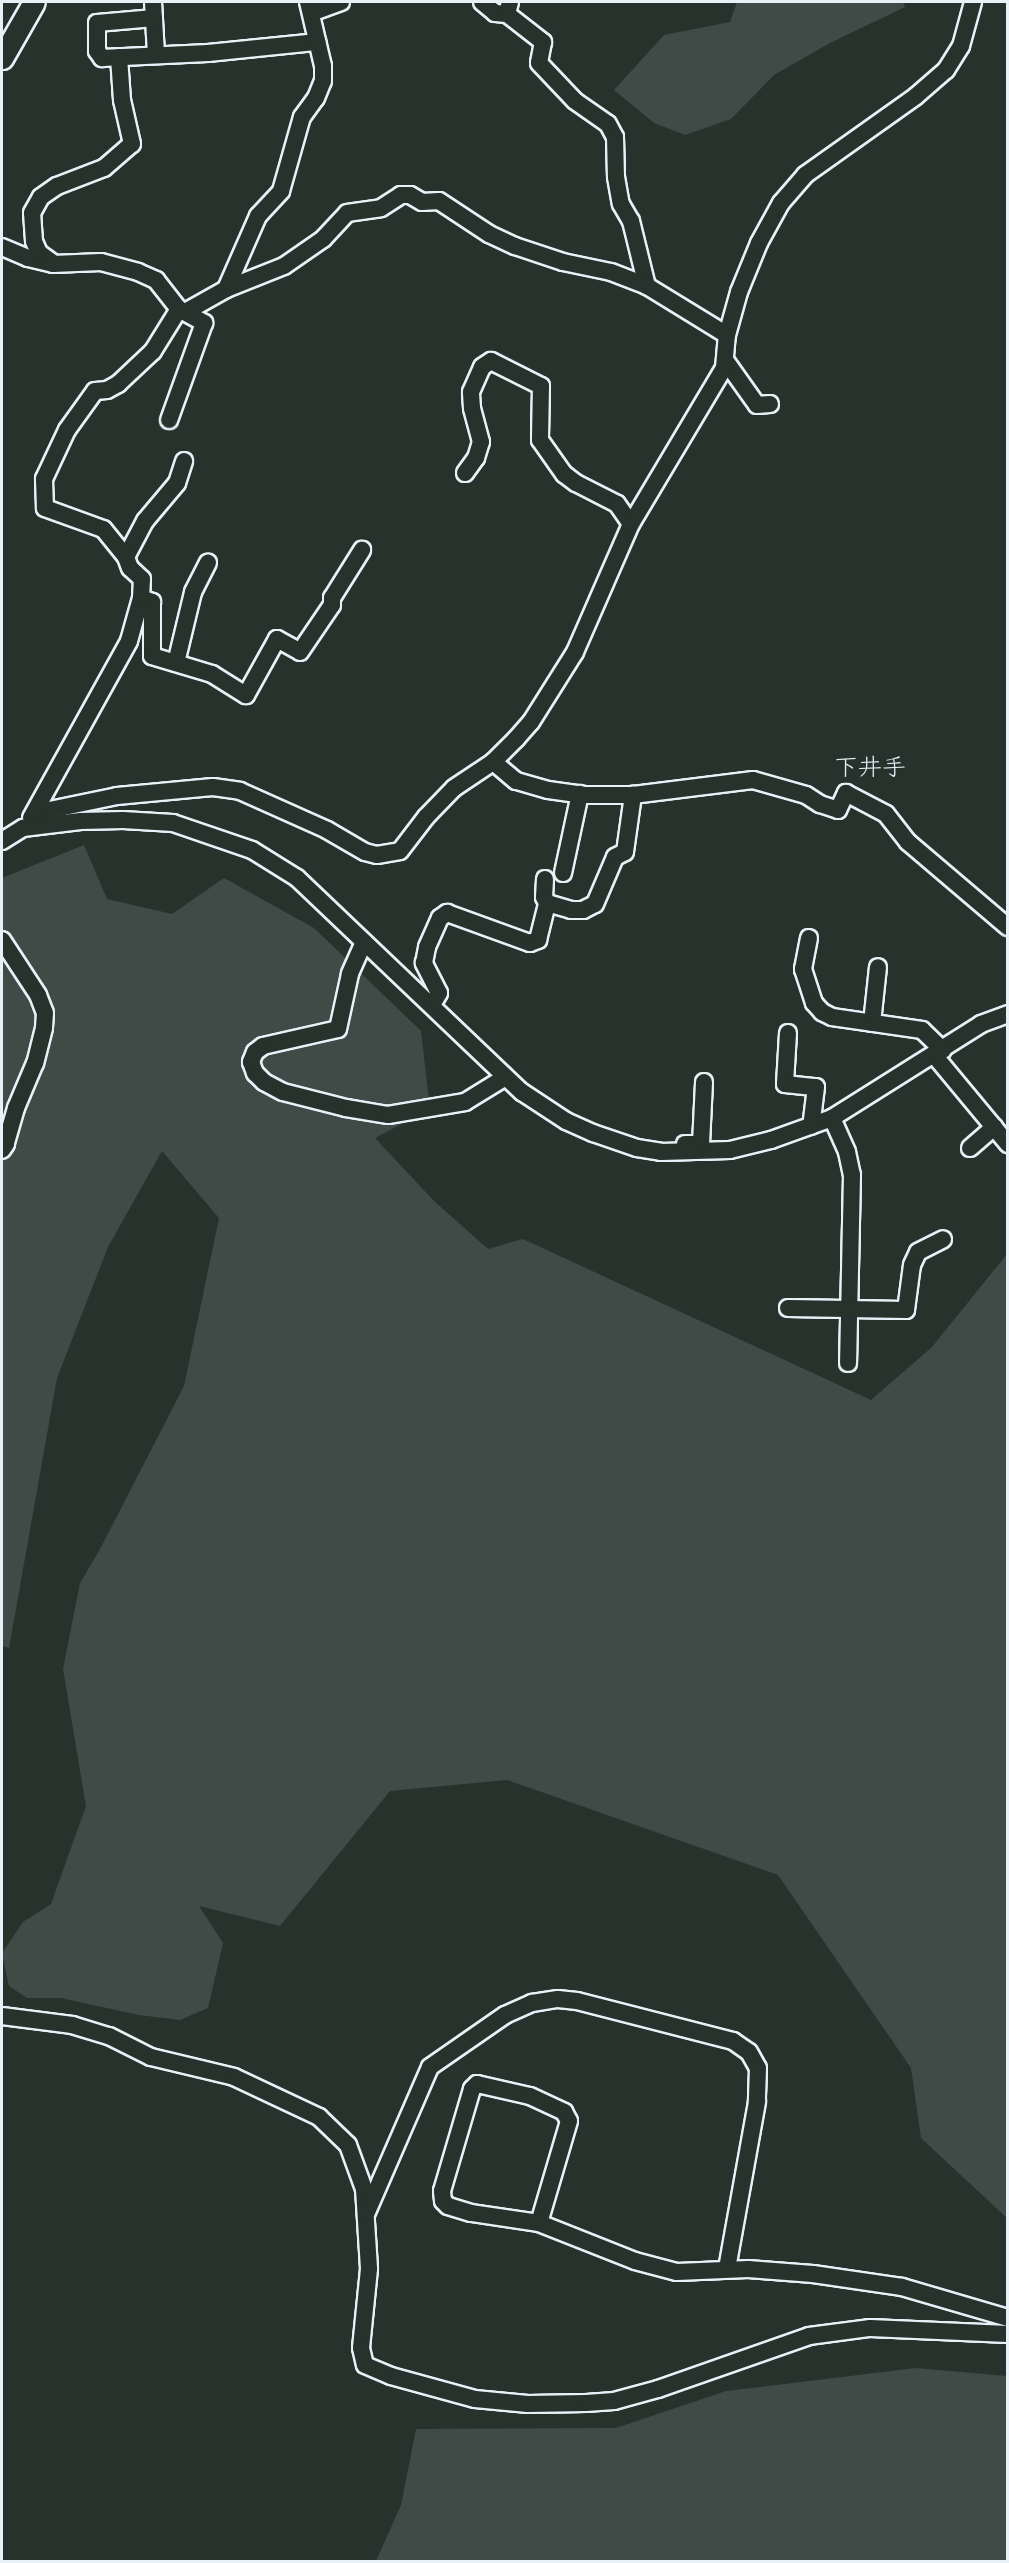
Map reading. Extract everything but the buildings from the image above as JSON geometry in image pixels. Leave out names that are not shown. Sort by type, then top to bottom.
[{"type":"main road","points":[[2,58],[34,2]]},
{"type":"street","points":[[226,289],[234,277],[258,216],[281,191],[303,117],[316,98],[323,81],[323,66],[309,7],[342,2]]},
{"type":"street","points":[[482,2],[495,13],[508,8],[543,42],[539,63],[575,101],[608,124],[615,137],[616,177],[621,204],[631,221],[647,286]]},
{"type":"street","points":[[35,813],[117,796],[213,787],[240,791],[327,830],[365,852],[389,854],[400,850],[426,817],[454,788],[492,762],[531,722],[575,652],[631,524],[724,368],[727,335],[739,292],[759,243],[780,203],[805,176],[916,96],[946,70],[961,46],[974,2]]},
{"type":"street","points":[[156,54],[154,10],[97,23],[97,51],[102,58],[208,53],[317,42]]},
{"type":"street","points":[[53,264],[39,253],[34,241],[32,213],[36,205],[42,197],[57,186],[104,168],[132,144],[122,100],[119,57]]},
{"type":"street","points":[[2,841],[23,828],[35,813],[129,641],[141,598],[142,579],[130,568],[126,557],[103,529],[45,508],[44,480],[67,430],[95,391],[107,390],[118,384],[153,351],[183,310],[226,289],[284,266],[323,239],[347,213],[381,208],[401,195],[410,195],[422,202],[439,201],[489,234],[515,246],[563,262],[611,272],[647,286],[727,335]]},
{"type":"street","points":[[2,247],[28,258],[53,264],[101,262],[138,272],[156,280],[183,310],[204,323],[169,420]]},
{"type":"street","points":[[724,360],[757,405],[770,404]]},
{"type":"street","points":[[465,473],[476,458],[481,442],[472,408],[471,392],[482,367],[491,361],[541,386],[543,396],[540,440],[564,474],[576,483],[617,504],[631,524]]},
{"type":"street","points":[[126,557],[145,521],[177,483],[184,461]]},
{"type":"street","points":[[141,598],[152,602],[152,656],[212,674],[246,695],[277,639],[300,652],[332,605],[332,598],[362,550]]},
{"type":"street","points":[[176,663],[193,592],[208,563]]},
{"type":"street","points":[[492,762],[516,781],[548,790],[580,794],[633,795],[753,780],[806,795],[820,804],[838,810],[846,793],[885,814],[908,842],[1008,927]]},
{"type":"street","points":[[563,873],[580,794]]},
{"type":"street","points":[[547,903],[571,910],[584,910],[595,904],[615,857],[625,852],[633,795]]},
{"type":"street","points":[[23,828],[100,820],[173,823],[252,850],[297,878],[432,1005],[504,1078],[566,1121],[619,1143],[661,1152],[730,1150],[771,1140],[832,1118],[981,1024],[1008,1014]]},
{"type":"street","points":[[432,1005],[439,993],[424,963],[427,947],[440,918],[447,913],[530,943],[538,940],[547,903],[544,897],[545,879]]},
{"type":"street","points":[[809,938],[802,969],[814,1003],[822,1012],[832,1017],[922,1030],[1008,1144]]},
{"type":"street","points":[[2,940],[38,995],[45,1013],[44,1028],[35,1063],[16,1108],[6,1144],[2,1150]]},
{"type":"street","points":[[364,942],[350,974],[338,1029],[279,1040],[263,1046],[255,1052],[251,1062],[255,1073],[264,1082],[283,1092],[346,1108],[388,1115],[437,1109],[465,1102],[504,1078]]},
{"type":"street","points":[[872,1023],[878,967]]},
{"type":"street","points":[[788,1033],[784,1084],[816,1087],[810,1125]]},
{"type":"street","points":[[619,1143],[625,1133],[663,1143],[701,1144],[704,1082]]},
{"type":"street","points":[[832,1118],[847,1152],[852,1175],[848,1362]]},
{"type":"street","points":[[970,1148],[994,1127]]},
{"type":"street","points":[[788,1308],[849,1307],[906,1310],[912,1265],[918,1252],[944,1239]]},
{"type":"street","points":[[365,2215],[430,2067],[505,2015],[532,2003],[558,1999],[577,2001],[733,2041],[749,2052],[758,2068],[757,2102],[727,2269]]},
{"type":"street","points":[[2,2016],[72,2025],[109,2036],[151,2057],[234,2077],[319,2117],[348,2145],[364,2189],[369,2269],[361,2348],[365,2366],[391,2376],[475,2399],[528,2404],[614,2401],[658,2389],[809,2336],[870,2328],[1008,2334]]},
{"type":"street","points":[[539,2223],[569,2121],[564,2112],[530,2096],[477,2084],[472,2089],[442,2191],[442,2201],[448,2206],[471,2213],[539,2223],[635,2261],[677,2272],[727,2269],[813,2274],[902,2287],[1008,2318]]},
{"type":"shaded area","points":[[737,2],[903,2],[905,7],[830,43],[774,75],[731,119],[685,135],[654,123],[614,90],[664,35],[730,22]]},
{"type":"shaded area","points":[[84,845],[107,899],[172,914],[224,878],[314,928],[421,1031],[430,1109],[375,1138],[434,1201],[488,1249],[523,1239],[871,1400],[932,1347],[1007,1254],[1007,2218],[921,2138],[911,2068],[778,1875],[507,1780],[390,1791],[280,1926],[199,1906],[223,1943],[208,2008],[180,2020],[139,2015],[61,1998],[27,1998],[9,1986],[2,1953],[23,1922],[51,1904],[86,1806],[63,1669],[80,1583],[99,1551],[184,1386],[219,1218],[162,1151],[108,1247],[57,1378],[9,1648],[2,1646],[2,878]]},
{"type":"shaded area","points":[[916,2368],[1007,2376],[1007,2561],[376,2561],[401,2505],[416,2429],[616,2428],[726,2391]]},
{"type":"district","name":"下井手","points":[[870,769]]}]
